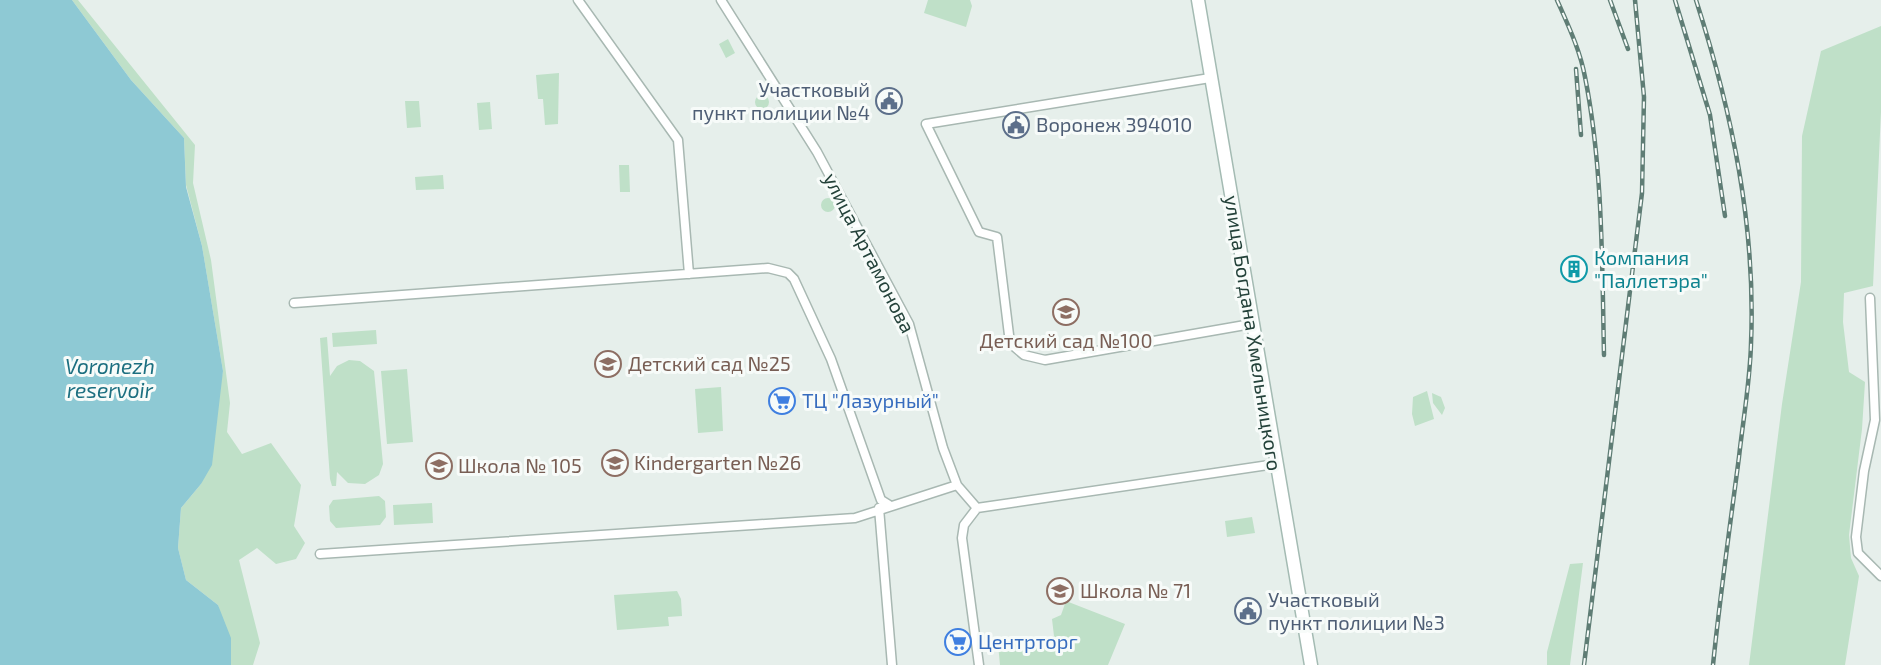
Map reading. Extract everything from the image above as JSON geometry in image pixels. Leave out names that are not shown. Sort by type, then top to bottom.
[{"type":"main road","name":"улица Богдана Хмельницкого","points":[[1197,0],[1311,665]]},
{"type":"street","points":[[578,0],[678,140],[689,274]]},
{"type":"street","name":"улица Артамонова","points":[[722,0],[818,152],[909,324],[943,448],[957,485],[976,508]]},
{"type":"street","points":[[1210,78],[926,124],[979,232],[997,237],[1010,343],[1024,355],[1045,360],[1251,324]]},
{"type":"street","points":[[294,303],[768,268],[788,273],[794,279],[831,359],[881,500],[889,505]]},
{"type":"street","points":[[1870,298],[1875,420],[1863,471],[1856,537],[1858,553],[1881,576]]},
{"type":"street","points":[[979,665],[962,538],[964,525],[976,508],[1275,464]]},
{"type":"street","points":[[320,554],[855,518],[879,508],[957,485]]},
{"type":"street","points":[[879,508],[892,665]]},
{"type":"green space","points":[[72,0],[78,0],[195,145],[193,183],[211,260],[230,403],[227,432],[242,454],[271,443],[301,485],[294,526],[305,543],[296,559],[276,564],[257,548],[239,560],[260,643],[253,665],[230,665],[218,605],[186,580],[178,548],[181,508],[201,484],[223,371],[202,246],[186,185],[184,138],[131,80]]},
{"type":"green space","points":[[928,0],[970,0],[972,6],[966,27],[924,13]]},
{"type":"green space","points":[[1881,26],[1881,112],[1873,286],[1844,293],[1843,322],[1849,372],[1865,382],[1862,429],[1849,535],[1851,558],[1859,576],[1845,665],[1749,665],[1782,404],[1801,282],[1802,136],[1821,51]]},
{"type":"green space","points":[[728,39],[735,53],[726,58],[719,44]]},
{"type":"green space","points":[[559,73],[558,124],[545,125],[543,99],[538,99],[536,75]]},
{"type":"green space","points":[[762,95],[767,97],[769,102],[767,107],[762,109],[757,107],[755,102],[757,97]]},
{"type":"green space","points":[[405,101],[419,101],[421,127],[407,128]]},
{"type":"green space","points":[[490,102],[492,129],[479,130],[477,103]]},
{"type":"green space","points":[[619,165],[629,165],[630,192],[620,192]]},
{"type":"green space","points":[[443,175],[444,189],[416,190],[415,177]]},
{"type":"green space","points":[[825,198],[831,198],[835,205],[831,212],[825,212],[821,208],[821,202]]},
{"type":"green space","points":[[376,330],[377,344],[333,347],[332,333]]},
{"type":"green space","points":[[327,337],[330,376],[337,366],[349,360],[360,361],[374,371],[383,464],[379,475],[365,484],[348,483],[337,472],[336,486],[332,486],[330,479],[320,338]]},
{"type":"green space","points":[[407,369],[413,442],[387,444],[381,371]]},
{"type":"green space","points":[[721,387],[723,431],[698,433],[695,389]]},
{"type":"green space","points":[[1427,391],[1434,419],[1415,426],[1412,414],[1413,397]]},
{"type":"green space","points":[[1432,393],[1441,397],[1445,408],[1442,415],[1433,403]]},
{"type":"green space","points":[[379,496],[385,501],[386,517],[380,525],[336,528],[330,521],[329,506],[333,500]]},
{"type":"green space","points":[[432,503],[433,523],[394,525],[393,505]]},
{"type":"green space","points":[[1252,517],[1255,533],[1227,537],[1225,521]]},
{"type":"green space","points":[[1583,563],[1570,665],[1547,665],[1547,652],[1570,564]]},
{"type":"green space","points":[[677,591],[681,599],[682,616],[668,617],[669,626],[617,630],[614,595]]},
{"type":"green space","points":[[1066,601],[1125,624],[1108,665],[1000,665],[998,644],[1054,636],[1052,619],[1061,615]]},
{"type":"water","name":"Voronezh reservoir","points":[[0,0],[72,0],[131,80],[184,138],[186,187],[202,246],[223,371],[212,465],[201,484],[181,508],[178,548],[186,580],[218,605],[231,638],[231,665],[0,665]]},
{"type":"railway","points":[[1557,0],[1580,57],[1591,111],[1602,250],[1604,355]]},
{"type":"railway","points":[[1610,0],[1628,49]]},
{"type":"railway","points":[[1584,665],[1642,193],[1644,97],[1635,0]]},
{"type":"railway","points":[[1675,0],[1710,115],[1725,216]]},
{"type":"railway","points":[[1696,0],[1731,127],[1745,213],[1752,300],[1748,387],[1713,665]]},
{"type":"railway","points":[[1576,69],[1581,135]]},
{"type":"place","name":"Участковый пункт полиции №4","points":[[889,101]]},
{"type":"place","name":"Воронеж 394010","points":[[1016,125]]},
{"type":"place","name":"Компания \"Паллетэра\"","points":[[1574,269]]},
{"type":"place","name":"Детский сад №100","points":[[1066,312]]},
{"type":"place","name":"Детский сад №25","points":[[608,364]]},
{"type":"place","name":"ТЦ \"Лазурный\"","points":[[782,401]]},
{"type":"place","name":"Kindergarten №26","points":[[615,463]]},
{"type":"place","name":"Школа № 105","points":[[439,466]]},
{"type":"place","name":"Школа № 71","points":[[1060,591]]},
{"type":"place","name":"Участковый пункт полиции №3","points":[[1248,611]]},
{"type":"place","name":"Центрторг","points":[[958,642]]}]
